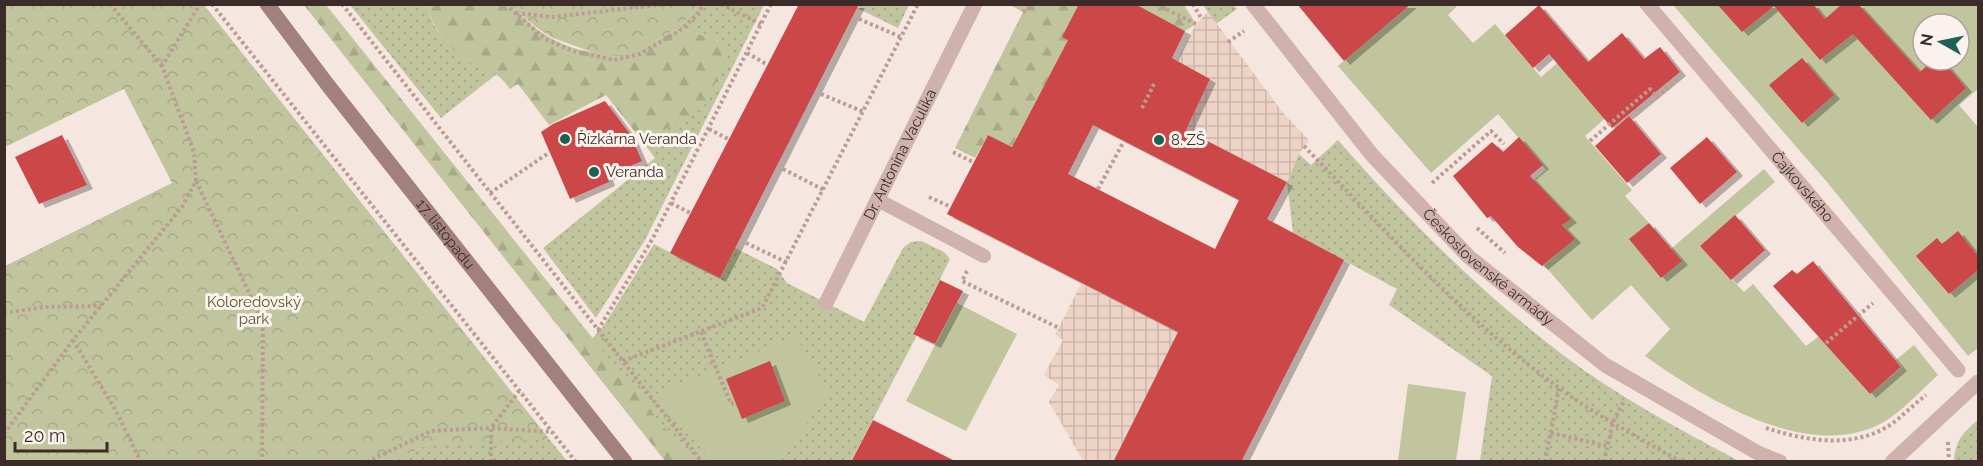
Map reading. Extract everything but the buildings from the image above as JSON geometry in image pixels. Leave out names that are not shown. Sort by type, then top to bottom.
[{"type":"main road","name":"17. listopadu","points":[[267,4],[327,84],[625,462]]},
{"type":"main road","points":[[281,4],[327,84]]},
{"type":"street","name":"Dr. Antonína Vaculíka","points":[[826,303],[975,4]]},
{"type":"street","name":"Československé armády","points":[[1253,4],[1372,155],[1469,257],[1605,364],[1758,453],[1780,462]]},
{"type":"street","name":"Čajkovského","points":[[1647,4],[1958,370]]},
{"type":"street","points":[[1892,462],[1978,382]]},
{"type":"lane","points":[[878,200],[980,254]]},
{"type":"path","points":[[110,4],[162,66],[194,152],[196,181],[263,322],[262,462]]},
{"type":"path","points":[[162,66],[200,4]]},
{"type":"path","points":[[212,4],[576,462]]},
{"type":"path","points":[[342,4],[702,462]]},
{"type":"path","points":[[505,4],[545,39],[573,51],[614,60],[640,54],[679,31],[697,15],[704,4]]},
{"type":"path","points":[[515,13],[552,17],[666,4]]},
{"type":"path","points":[[721,4],[761,24]]},
{"type":"path","points":[[598,330],[671,203],[771,4]]},
{"type":"path","points":[[623,361],[762,308],[788,263],[918,4]]},
{"type":"path","points":[[1023,12],[1035,4]]},
{"type":"path","points":[[1156,4],[1196,24]]},
{"type":"path","points":[[1193,4],[1201,18]]},
{"type":"path","points":[[859,19],[901,37]]},
{"type":"path","points":[[747,53],[768,65]]},
{"type":"path","points":[[1590,141],[1650,89],[1657,96],[1688,71]]},
{"type":"path","points":[[1142,108],[1154,84]]},
{"type":"path","points":[[821,94],[864,112]]},
{"type":"path","points":[[708,129],[728,139]]},
{"type":"path","points":[[1432,183],[1491,131],[1504,144]]},
{"type":"path","points":[[1098,189],[1124,141]]},
{"type":"path","points":[[1304,146],[1416,264],[1559,388],[1681,462]]},
{"type":"path","points":[[490,193],[550,152]]},
{"type":"path","points":[[953,152],[973,162]]},
{"type":"path","points":[[783,169],[824,190]]},
{"type":"path","points":[[1425,176],[1440,191]]},
{"type":"path","points":[[4,434],[73,340],[182,207],[196,181]]},
{"type":"path","points":[[929,197],[951,207]]},
{"type":"path","points":[[671,203],[690,213]]},
{"type":"path","points":[[1471,222],[1514,260]]},
{"type":"path","points":[[746,243],[788,263]]},
{"type":"path","points":[[980,254],[962,282],[1059,328]]},
{"type":"path","points":[[1826,343],[1880,297]]},
{"type":"path","points":[[4,313],[44,307],[102,306]]},
{"type":"path","points":[[1840,331],[1845,336]]},
{"type":"path","points":[[701,332],[730,404],[735,403]]},
{"type":"path","points":[[73,340],[116,411],[141,462]]},
{"type":"path","points":[[1758,426],[1798,438],[1825,441],[1860,437],[1886,427],[1958,370]]},
{"type":"path","points":[[1545,462],[1559,388]]},
{"type":"path","points":[[491,462],[491,428],[519,390]]},
{"type":"path","points":[[1604,462],[1613,422]]},
{"type":"path","points":[[367,462],[431,431],[491,428],[553,432]]},
{"type":"path","points":[[1551,433],[1608,446]]},
{"type":"path","points":[[1947,442],[1949,462]]},
{"type":"green space","name":"Koloredovský park","points":[[5,4],[204,5],[550,440],[431,443],[392,462],[5,461],[5,266],[172,183],[124,89],[5,147]]},
{"type":"green space","points":[[856,4],[909,5],[898,28],[855,7]]},
{"type":"green space","points":[[1459,4],[1448,15],[1473,43],[1495,24],[1541,77],[1562,59],[1634,93],[1585,136],[1632,190],[1625,196],[1649,223],[1630,239],[1651,266],[1764,169],[1775,182],[1700,246],[1744,292],[1753,284],[1806,346],[1819,336],[1870,394],[1902,367],[1896,360],[1914,345],[1938,375],[1904,407],[1882,423],[1853,433],[1822,435],[1790,430],[1758,420],[1726,406],[1669,373],[1645,356],[1670,329],[1631,285],[1592,320],[1544,265],[1574,239],[1562,225],[1570,219],[1513,197],[1546,170],[1498,114],[1431,173],[1338,66],[1409,5]]},
{"type":"green space","points":[[304,5],[326,5],[691,461],[665,461]]},
{"type":"green space","points":[[350,5],[427,5],[436,28],[453,48],[475,63],[498,73],[441,118]]},
{"type":"green space","points":[[427,5],[510,5],[534,27],[556,41],[591,52],[608,53],[626,50],[661,38],[679,28],[719,41],[726,52],[723,67],[703,108],[664,130],[635,132],[606,95],[549,125],[518,84],[510,89],[496,75],[472,64],[458,53],[438,30]]},
{"type":"green space","points":[[510,5],[698,5],[679,28],[628,55],[600,55],[553,38],[537,28]]},
{"type":"green space","points":[[698,5],[764,5],[645,240],[596,318],[543,248],[655,158],[635,132],[664,130],[719,41],[679,28]]},
{"type":"green space","points":[[1010,5],[1079,5],[1068,40],[1012,147],[988,135],[975,158],[955,148],[1023,12]]},
{"type":"green space","points":[[1135,5],[1184,5],[1196,24],[1185,31]]},
{"type":"green space","points":[[1203,5],[1233,5],[1237,9],[1216,24]]},
{"type":"green space","points":[[1673,5],[1978,5],[1978,89],[1959,105],[1978,127],[1978,348],[1968,356],[1827,182]]},
{"type":"green space","points":[[1338,140],[1417,226],[1473,280],[1532,331],[1584,370],[1627,398],[1739,461],[1480,461],[1492,376],[1389,305],[1397,289],[1293,233],[1287,182],[1299,154],[1311,165]]},
{"type":"green space","points":[[921,241],[944,252],[950,259],[913,333],[917,335],[851,461],[666,461],[580,351],[603,327],[654,244],[720,278],[735,248],[777,269],[787,283],[864,322],[903,248],[911,242]]},
{"type":"green space","points":[[957,303],[1017,334],[966,431],[906,401]]},
{"type":"green space","points":[[796,336],[828,392],[781,462],[711,461],[656,394]]},
{"type":"green space","points":[[1408,384],[1466,392],[1456,461],[1398,461]]},
{"type":"green space","points":[[1978,420],[1978,461],[1954,461],[1961,437]]},
{"type":"green space","points":[[509,439],[550,440],[567,461],[392,462],[431,443]]},
{"type":"shaded area","points":[[1208,12],[1284,114],[1309,140],[1299,154],[1287,182],[1186,130],[1210,79],[1177,61],[1196,24]]},
{"type":"shaded area","points":[[1081,284],[1178,332],[1113,461],[1083,461],[1049,402],[1059,385],[1044,375],[1063,340],[1055,335]]},
{"type":"place","name":"Řízkárna Veranda","points":[[565,139]]},
{"type":"place","name":"8. ZŠ","points":[[1159,140]]},
{"type":"place","name":"Veranda","points":[[594,172]]}]
